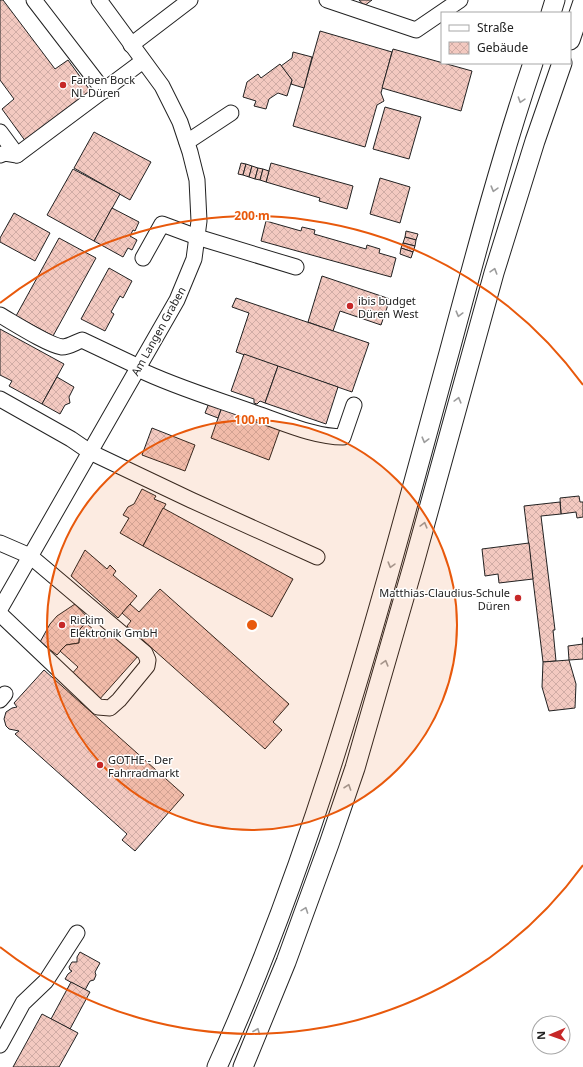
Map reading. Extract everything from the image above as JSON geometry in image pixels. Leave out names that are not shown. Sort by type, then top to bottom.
[{"type":"main road","points":[[551,12],[555,0]]},
{"type":"main road","points":[[571,37],[583,2]]},
{"type":"main road","points":[[217,1067],[267,950],[334,761],[390,566],[505,151],[533,64]]},
{"type":"main road","points":[[242,1067],[286,962],[355,768],[414,563],[494,273],[535,140],[562,64]]},
{"type":"street","name":"Am Langen Graben","points":[[0,609],[177,300],[194,259],[199,221],[197,180],[180,122],[162,86],[99,0]]},
{"type":"street","points":[[131,45],[190,0]]},
{"type":"street","points":[[327,0],[416,30],[441,13]]},
{"type":"street","points":[[442,12],[460,0]]},
{"type":"street","points":[[41,3],[104,91]]},
{"type":"street","points":[[0,155],[5,153],[17,155],[143,61]]},
{"type":"street","points":[[187,142],[231,113]]},
{"type":"street","points":[[0,132],[17,155]]},
{"type":"street","points":[[143,258],[162,224],[197,237],[296,267]]},
{"type":"street","points":[[0,315],[52,343],[68,346],[82,340],[152,375],[309,431],[333,437],[343,437],[354,405]]},
{"type":"street","points":[[0,399],[71,439],[90,452],[317,557]]},
{"type":"street","points":[[0,543],[30,556],[145,653],[148,660],[148,666],[119,700],[110,708],[98,707],[0,614]]},
{"type":"street","points":[[0,1045],[23,1003],[46,981],[77,933]]},
{"type":"building","points":[[0,0],[3,0],[55,69],[68,60],[92,93],[26,142],[2,109],[14,99],[0,80]]},
{"type":"building","points":[[359,0],[372,0],[364,6]]},
{"type":"building","points":[[320,31],[392,52],[381,93],[384,101],[377,105],[365,147],[293,126]]},
{"type":"building","points":[[393,49],[441,62],[441,64],[447,64],[472,71],[461,111],[382,88]]},
{"type":"building","points":[[293,52],[312,57],[304,88],[291,84],[292,80],[281,66],[292,58]]},
{"type":"building","points":[[280,64],[292,80],[287,96],[278,93],[269,99],[266,109],[254,106],[256,101],[243,97],[247,82],[258,74],[261,78]]},
{"type":"building","points":[[385,107],[421,117],[409,159],[373,149]]},
{"type":"building","points":[[94,132],[151,162],[130,200],[74,168]]},
{"type":"building","points":[[241,163],[246,164],[243,175],[238,174]]},
{"type":"building","points":[[271,163],[353,186],[347,209],[319,201],[320,198],[266,182]]},
{"type":"building","points":[[246,164],[252,166],[249,177],[243,175]]},
{"type":"building","points":[[252,166],[258,168],[255,179],[249,177]]},
{"type":"building","points":[[258,168],[263,169],[260,180],[255,179]]},
{"type":"building","points":[[73,169],[120,194],[94,241],[47,215]]},
{"type":"building","points":[[263,169],[269,171],[266,182],[260,180]]},
{"type":"building","points":[[380,178],[410,187],[400,223],[370,214]]},
{"type":"building","points":[[112,208],[139,222],[135,231],[133,230],[130,236],[137,240],[132,250],[128,248],[123,257],[94,241]]},
{"type":"building","points":[[14,213],[50,233],[35,261],[0,242],[0,238]]},
{"type":"building","points":[[266,221],[301,231],[302,227],[315,230],[314,234],[366,249],[367,245],[380,249],[379,253],[396,258],[391,277],[261,241]]},
{"type":"building","points":[[406,231],[418,234],[416,240],[405,237]]},
{"type":"building","points":[[405,237],[416,240],[415,246],[403,243]]},
{"type":"building","points":[[59,238],[96,258],[53,336],[16,316]]},
{"type":"building","points":[[403,243],[415,246],[413,252],[401,248]]},
{"type":"building","points":[[401,248],[413,252],[411,258],[400,254]]},
{"type":"building","points":[[109,268],[132,281],[123,298],[120,296],[111,312],[114,314],[105,331],[81,319]]},
{"type":"building","name":"ibis budget Düren West","points":[[322,276],[390,299],[381,325],[340,311],[333,331],[308,322]]},
{"type":"building","points":[[236,298],[369,343],[352,392],[236,352],[249,313],[232,307]]},
{"type":"building","points":[[0,329],[64,364],[42,404],[9,386],[12,381],[0,375]]},
{"type":"building","points":[[244,354],[278,366],[265,403],[260,401],[257,404],[254,403],[254,399],[231,391]]},
{"type":"building","points":[[278,366],[338,387],[326,424],[265,403]]},
{"type":"building","points":[[57,377],[74,387],[69,397],[70,403],[65,405],[60,414],[42,404]]},
{"type":"building","points":[[209,403],[222,407],[218,418],[205,413]]},
{"type":"building","points":[[222,407],[280,429],[269,460],[211,438]]},
{"type":"building","points":[[152,428],[195,445],[185,471],[142,455]]},
{"type":"building","points":[[142,489],[156,496],[154,499],[166,504],[143,546],[120,533],[129,518],[123,515],[128,507],[134,504]]},
{"type":"building","points":[[579,496],[580,502],[583,502],[583,517],[577,518],[576,512],[561,514],[560,498]]},
{"type":"building","points":[[560,502],[561,514],[541,516],[555,630],[553,630],[556,661],[543,662],[524,506]]},
{"type":"building","points":[[163,508],[293,579],[272,617],[143,546]]},
{"type":"building","points":[[529,543],[533,579],[499,583],[498,574],[485,576],[482,549]]},
{"type":"building","points":[[85,550],[107,569],[110,565],[116,571],[113,575],[137,596],[118,618],[71,576]]},
{"type":"building","points":[[160,589],[289,704],[273,722],[282,730],[265,749],[127,626],[131,621],[122,613],[130,604],[139,612]]},
{"type":"building","points":[[75,604],[89,619],[80,629],[79,643],[66,645],[57,655],[40,642],[50,624],[57,616]]},
{"type":"building","points":[[86,623],[104,639],[111,630],[139,655],[98,701],[70,676],[78,667],[60,651],[66,645],[79,643],[80,629]]},
{"type":"building","points":[[583,644],[583,659],[569,660],[568,646]]},
{"type":"building","points":[[569,660],[576,684],[575,708],[549,711],[542,687],[543,662]]},
{"type":"building","name":"GOTHE - Der Fahrradmarkt","points":[[44,670],[184,795],[135,851],[122,840],[127,834],[15,734],[19,731],[9,729],[6,726],[4,719],[6,712],[17,707],[14,703]]},
{"type":"building","points":[[80,952],[100,963],[95,972],[96,975],[94,980],[90,981],[85,990],[65,979],[72,971],[69,967],[72,962],[77,962],[77,957]]},
{"type":"building","points":[[71,982],[90,992],[70,1029],[51,1019]]},
{"type":"building","points":[[42,1014],[78,1033],[59,1067],[13,1067]]},
{"type":"place","name":"Farben Bock NL Düren","points":[[63,85]]},
{"type":"place","name":"ibis budget Düren West","points":[[350,306]]},
{"type":"place","name":"Matthias-Claudius-Schule Düren","points":[[518,598]]},
{"type":"place","name":"Rickim Elektronik GmbH","points":[[62,625]]},
{"type":"place","name":"GOTHE - Der Fahrradmarkt","points":[[100,765]]}]
